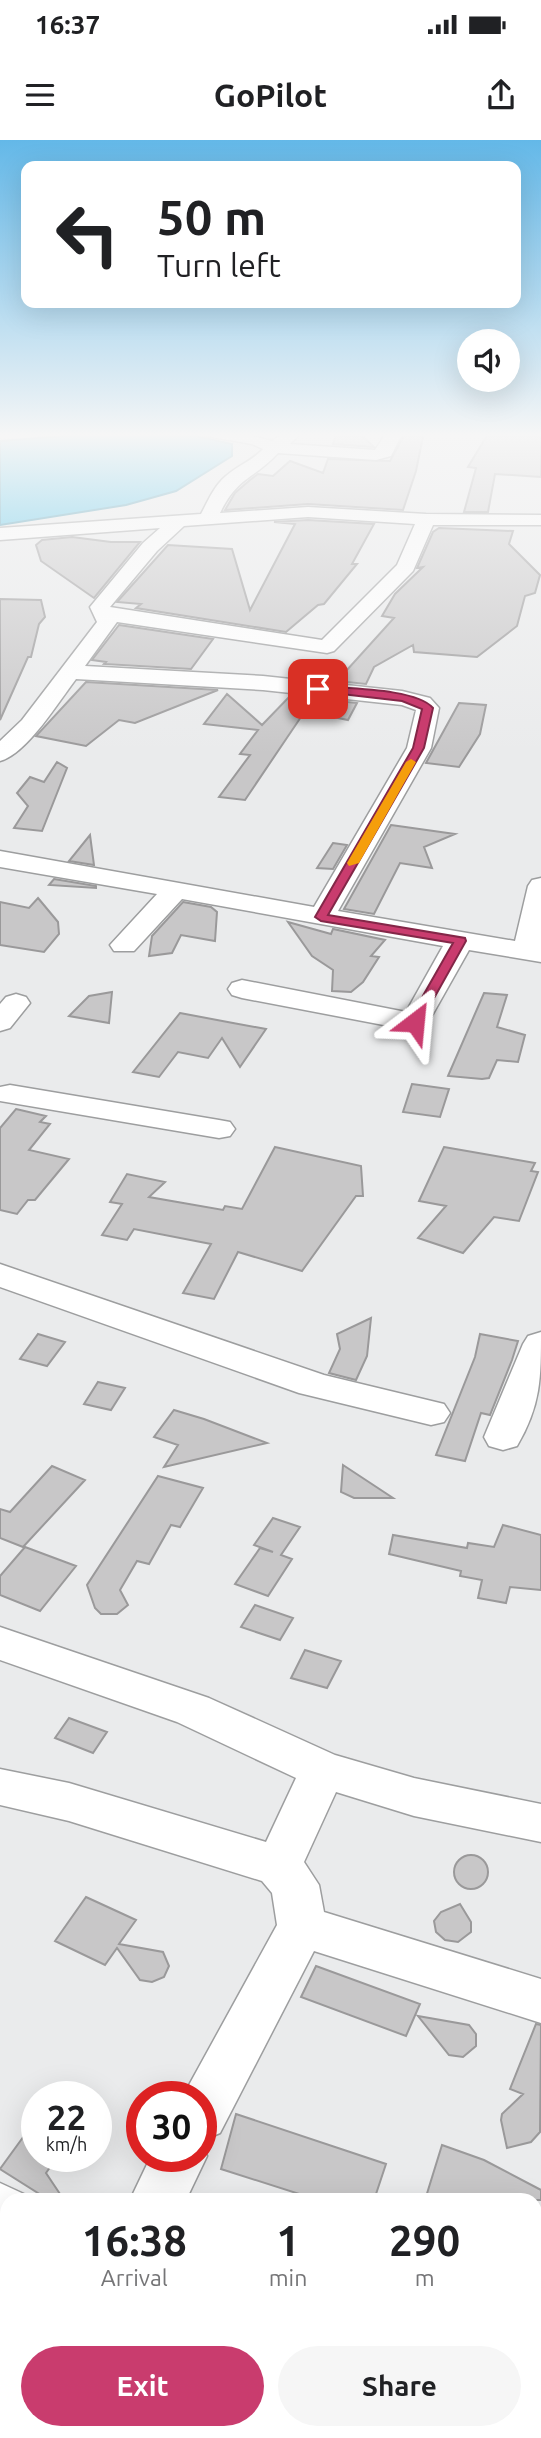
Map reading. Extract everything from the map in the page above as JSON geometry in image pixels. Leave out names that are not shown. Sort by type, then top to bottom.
[{"type":"street","points":[[0,754],[30,725],[107,622],[100,607],[158,539]]},
{"type":"street","points":[[103,614],[327,647],[363,614],[406,567],[418,539]]},
{"type":"street","points":[[70,672],[263,683],[402,698],[422,703],[428,708],[419,748],[321,917]]},
{"type":"street","points":[[0,859],[534,952],[541,887]]},
{"type":"street","points":[[124,945],[177,888]]},
{"type":"street","points":[[242,989],[415,1022],[460,941]]},
{"type":"street","points":[[4,1097],[219,1129]]},
{"type":"street","points":[[0,1275],[312,1384],[431,1413]]},
{"type":"street","points":[[503,1437],[541,1344]]},
{"type":"street","points":[[0,1643],[193,1710],[323,1770],[414,1797],[541,1823]]},
{"type":"street","points":[[278,1866],[323,1770]]},
{"type":"street","points":[[0,1787],[69,1802],[278,1866],[295,1885],[302,1926],[217,2086]]},
{"type":"street","points":[[302,1926],[541,2001]]},
{"type":"street","points":[[161,2193],[172,2172]]},
{"type":"building","points":[[287,539],[366,539],[352,564],[357,564],[324,604],[318,605],[286,632],[136,608],[141,604],[117,602],[168,545],[232,549],[250,610]]},
{"type":"building","points":[[430,539],[510,539],[509,544],[540,575],[535,593],[525,596],[517,626],[477,657],[414,652],[413,645],[374,667],[366,684],[337,681],[394,618],[382,616],[395,594],[423,567],[417,568]]},
{"type":"building","points":[[42,540],[140,542],[94,598],[41,561],[36,545]]},
{"type":"building","points":[[0,599],[41,600],[45,617],[39,624],[31,657],[28,657],[0,720]]},
{"type":"building","points":[[119,625],[213,639],[191,669],[104,664],[106,662],[92,660]]},
{"type":"building","points":[[325,662],[333,669],[329,675],[336,681],[308,678]]},
{"type":"building","points":[[86,682],[218,690],[135,723],[119,720],[86,746],[36,736]]},
{"type":"building","points":[[227,694],[262,725],[290,696],[357,703],[348,720],[305,711],[245,800],[219,797],[250,755],[240,754],[258,730],[204,724]]},
{"type":"building","points":[[459,703],[486,705],[480,734],[459,767],[426,763]]},
{"type":"building","points":[[57,762],[67,768],[42,831],[14,828],[28,806],[17,793],[30,777],[44,782]]},
{"type":"building","points":[[391,825],[455,834],[424,847],[432,868],[400,863],[374,914],[344,909]]},
{"type":"building","points":[[90,835],[94,865],[69,861]]},
{"type":"building","points":[[333,843],[347,845],[333,869],[317,868]]},
{"type":"building","points":[[54,879],[96,886],[96,888],[49,885]]},
{"type":"building","points":[[38,898],[58,922],[59,934],[44,952],[0,945],[0,902],[29,908]]},
{"type":"building","points":[[183,902],[211,907],[217,912],[215,941],[181,935],[172,953],[149,956],[152,936]]},
{"type":"building","points":[[288,922],[331,934],[333,929],[385,940],[371,956],[379,957],[363,982],[351,992],[332,991],[333,970],[312,956]]},
{"type":"building","points":[[112,992],[109,1023],[69,1016],[89,996]]},
{"type":"building","points":[[484,993],[507,995],[497,1027],[525,1035],[518,1062],[497,1060],[489,1078],[448,1076]]},
{"type":"building","points":[[180,1013],[266,1029],[240,1067],[222,1038],[208,1058],[178,1052],[159,1077],[133,1072]]},
{"type":"building","points":[[412,1084],[449,1089],[440,1117],[403,1112]]},
{"type":"building","points":[[16,1109],[46,1116],[40,1122],[50,1124],[29,1150],[69,1159],[35,1200],[28,1200],[17,1214],[0,1210],[0,1128]]},
{"type":"building","points":[[275,1147],[361,1166],[363,1196],[356,1196],[302,1271],[238,1252],[214,1299],[183,1293],[211,1244],[134,1229],[127,1240],[102,1235],[122,1204],[110,1202],[127,1174],[165,1182],[149,1197],[223,1210],[225,1206],[242,1209]]},
{"type":"building","points":[[444,1147],[535,1163],[531,1171],[538,1172],[519,1221],[494,1217],[463,1253],[418,1238],[446,1206],[419,1201]]},
{"type":"building","points":[[371,1318],[367,1356],[356,1380],[329,1373],[340,1349],[337,1334]]},
{"type":"building","points":[[38,1334],[65,1342],[47,1366],[20,1359]]},
{"type":"building","points":[[480,1334],[518,1341],[512,1360],[490,1415],[481,1413],[465,1461],[436,1455],[475,1357]]},
{"type":"building","points":[[98,1382],[125,1388],[111,1410],[84,1404]]},
{"type":"building","points":[[174,1410],[267,1443],[164,1467],[178,1445],[154,1437]]},
{"type":"building","points":[[343,1465],[393,1498],[354,1498],[341,1492]]},
{"type":"building","points":[[52,1466],[85,1480],[23,1547],[0,1538],[0,1509],[10,1512]]},
{"type":"building","points":[[158,1476],[203,1488],[180,1527],[171,1525],[149,1564],[137,1561],[120,1590],[128,1605],[117,1614],[101,1614],[95,1608],[87,1585]]},
{"type":"building","points":[[273,1518],[300,1527],[281,1555],[292,1559],[268,1596],[235,1584],[260,1548],[273,1552],[254,1545]]},
{"type":"building","points":[[503,1525],[541,1535],[541,1590],[510,1587],[506,1603],[478,1598],[482,1580],[460,1576],[461,1571],[389,1554],[393,1535],[467,1548],[468,1543],[494,1547]]},
{"type":"building","points":[[25,1547],[76,1566],[40,1611],[0,1595],[0,1576]]},
{"type":"building","points":[[255,1605],[293,1618],[280,1640],[241,1627]]},
{"type":"building","points":[[305,1650],[341,1661],[327,1688],[291,1678]]},
{"type":"building","points":[[69,1718],[107,1732],[93,1753],[55,1738]]},
{"type":"building","points":[[471,1855],[483,1860],[488,1872],[483,1884],[471,1889],[459,1884],[454,1872],[459,1860]]},
{"type":"building","points":[[86,1897],[136,1920],[119,1944],[163,1952],[169,1966],[164,1977],[152,1982],[140,1980],[117,1948],[105,1965],[55,1941]]},
{"type":"building","points":[[460,1904],[471,1922],[471,1932],[458,1942],[445,1940],[436,1932],[434,1921],[441,1912]]},
{"type":"building","points":[[316,1966],[420,2004],[406,2036],[301,1997]]},
{"type":"building","points":[[418,2016],[469,2025],[476,2034],[476,2046],[463,2057],[449,2055]]},
{"type":"building","points":[[536,2024],[541,2025],[540,2132],[531,2142],[507,2148],[502,2114],[523,2094],[510,2089]]},
{"type":"building","points":[[236,2114],[386,2164],[376,2193],[296,2193],[221,2169]]},
{"type":"building","points":[[21,2140],[21,2172],[47,2172],[59,2193],[38,2193],[0,2169]]},
{"type":"building","points":[[442,2145],[484,2160],[541,2190],[541,2193],[427,2193]]},
{"type":"slow traffic","points":[[353,863],[411,762]]},
{"type":"route","points":[[318,689],[402,698],[422,703],[428,708],[419,748],[321,917],[460,941],[415,1022]]}]
